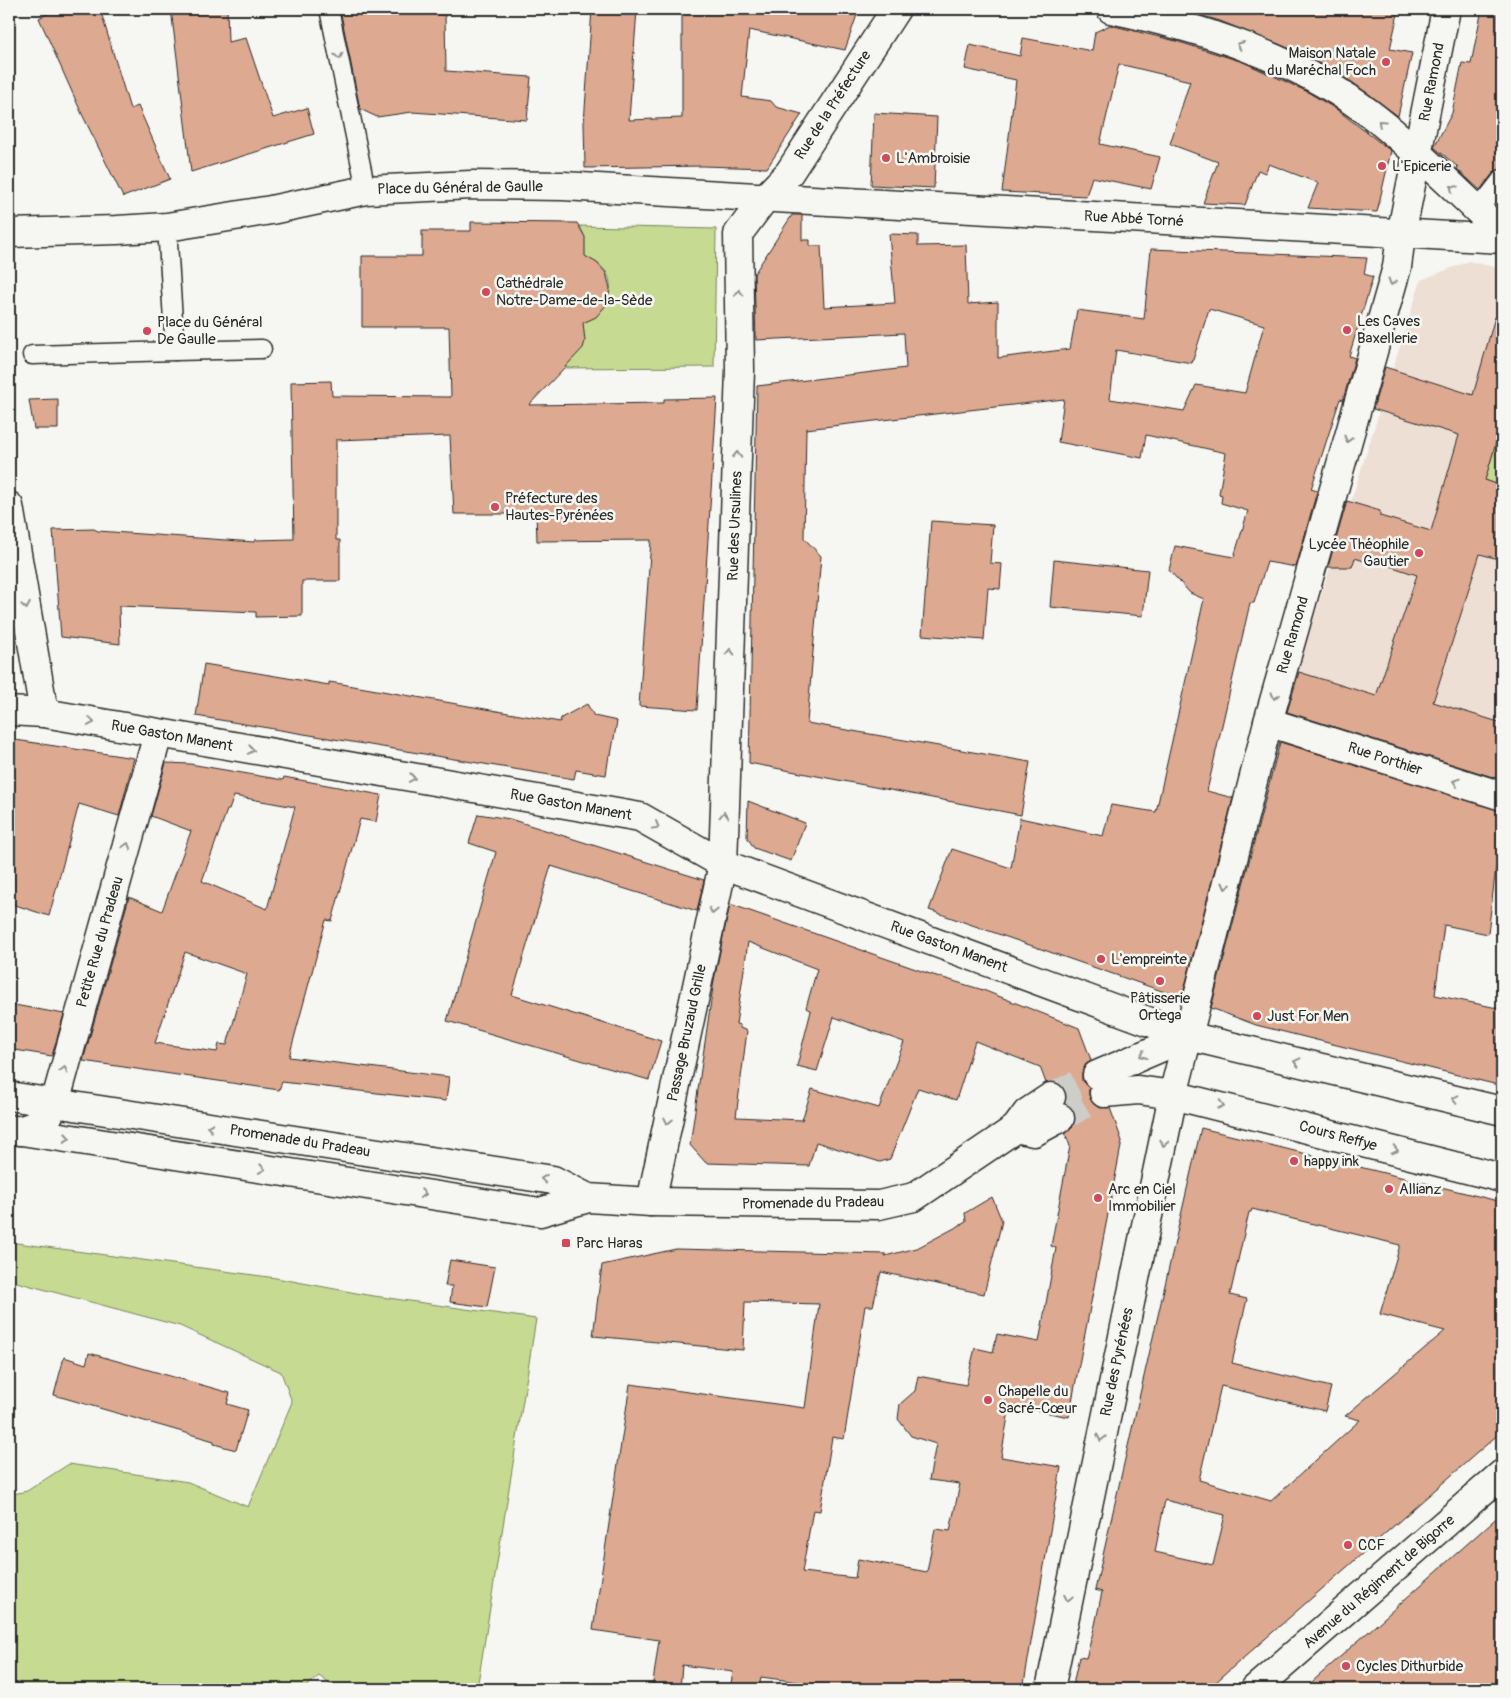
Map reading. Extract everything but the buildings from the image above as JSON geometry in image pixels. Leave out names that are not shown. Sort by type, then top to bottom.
[{"type":"street","name":"Rue de la Préfecture","points":[[765,198],[789,173],[896,9]]},
{"type":"street","points":[[1111,9],[1152,17],[1234,42],[1315,78],[1373,116],[1502,233]]},
{"type":"street","name":"Rue Ramond","points":[[1188,1036],[1268,722],[1397,267],[1401,235],[1446,9]]},
{"type":"street","name":"Place du Général de Gaulle","points":[[9,233],[167,227],[271,210],[366,190],[472,185],[545,186],[765,198]]},
{"type":"street","name":"Rue Abbé Torné","points":[[765,198],[1401,235],[1502,239]]},
{"type":"street","name":"Rue des Ursulines","points":[[723,864],[740,370],[738,234],[765,198]]},
{"type":"street","points":[[9,506],[44,713]]},
{"type":"street","name":"Rue Gaston Manent","points":[[9,711],[44,713],[640,817],[723,864],[1188,1036]]},
{"type":"street","name":"Rue Porthier","points":[[1268,722],[1502,796]]},
{"type":"street","name":"Petite Rue du Pradeau","points":[[14,1130],[45,1122],[55,1103],[158,734]]},
{"type":"street","name":"Passage Bruzaud Grille","points":[[650,1202],[723,864]]},
{"type":"street","points":[[1173,1095],[1100,1084],[1188,1036],[1502,1111]]},
{"type":"street","name":"Rue des Pyrénées","points":[[1050,1689],[1173,1095],[1188,1036]]},
{"type":"street","name":"Cours Reffye","points":[[1173,1095],[1502,1178]]},
{"type":"street","name":"Promenade du Pradeau","points":[[9,1096],[553,1180],[588,1198]]},
{"type":"street","name":"Promenade du Pradeau","points":[[14,1130],[540,1212],[588,1198],[650,1202],[880,1205],[914,1197],[1016,1128],[1027,1113],[1055,1108]]},
{"type":"street","name":"Avenue du Régiment de Bigorre","points":[[1255,1689],[1502,1474]]},
{"type":"lane","points":[[329,9],[366,190]]},
{"type":"lane","points":[[1478,210],[1502,178]]},
{"type":"lane","points":[[167,227],[174,351]]},
{"type":"lane","points":[[32,355],[262,349]]},
{"type":"shaded area","name":"Lycée Théophile Gautier","points":[[1469,261],[1502,269],[1502,780],[1283,716],[1421,280]]},
{"type":"green space","points":[[579,226],[716,229],[714,367],[552,368],[577,323],[587,320],[603,308],[610,290],[609,280],[605,271],[597,263],[575,256],[584,241],[582,230]]},
{"type":"green space","points":[[1502,423],[1502,486],[1485,480]]},
{"type":"green space","points":[[9,1242],[276,1278],[367,1295],[536,1319],[477,1689],[337,1689],[319,1676],[303,1689],[9,1689],[9,1495],[27,1491],[69,1464],[188,1482],[248,1507],[292,1402],[281,1372],[180,1326],[9,1280]]},
{"type":"tunnel","points":[[1051,1097],[1097,1075]]},
{"type":"tunnel","points":[[1060,1118],[1104,1093]]},
{"type":"place","name":"Maison Natale du Maréchal Foch","points":[[1386,62]]},
{"type":"place","name":"L'Ambroisie","points":[[886,158]]},
{"type":"place","name":"L'Epicerie","points":[[1382,166]]},
{"type":"place","name":"Cathédrale Notre-Dame-de-la-Sède","points":[[486,292]]},
{"type":"place","name":"Les Caves Baxellerie","points":[[1347,330]]},
{"type":"place","name":"Place du Général De Gaulle","points":[[147,331]]},
{"type":"place","name":"Préfecture des Hautes-Pyrénées","points":[[495,507]]},
{"type":"place","name":"Lycée Théophile Gautier","points":[[1419,553]]},
{"type":"place","name":"L'empreinte","points":[[1101,959]]},
{"type":"place","name":"Pâtisserie Ortega","points":[[1160,981]]},
{"type":"place","name":"Just For Men","points":[[1257,1016]]},
{"type":"place","name":"happy ink","points":[[1294,1161]]},
{"type":"place","name":"Allianz","points":[[1389,1189]]},
{"type":"place","name":"Arc en Ciel Immobilier","points":[[1098,1198]]},
{"type":"place","name":"Parc Haras","points":[[566,1243]]},
{"type":"place","name":"Chapelle du Sacré-Cœur","points":[[988,1400]]},
{"type":"place","name":"CCF","points":[[1348,1545]]},
{"type":"place","name":"Cycles Dithurbide","points":[[1346,1666]]}]
